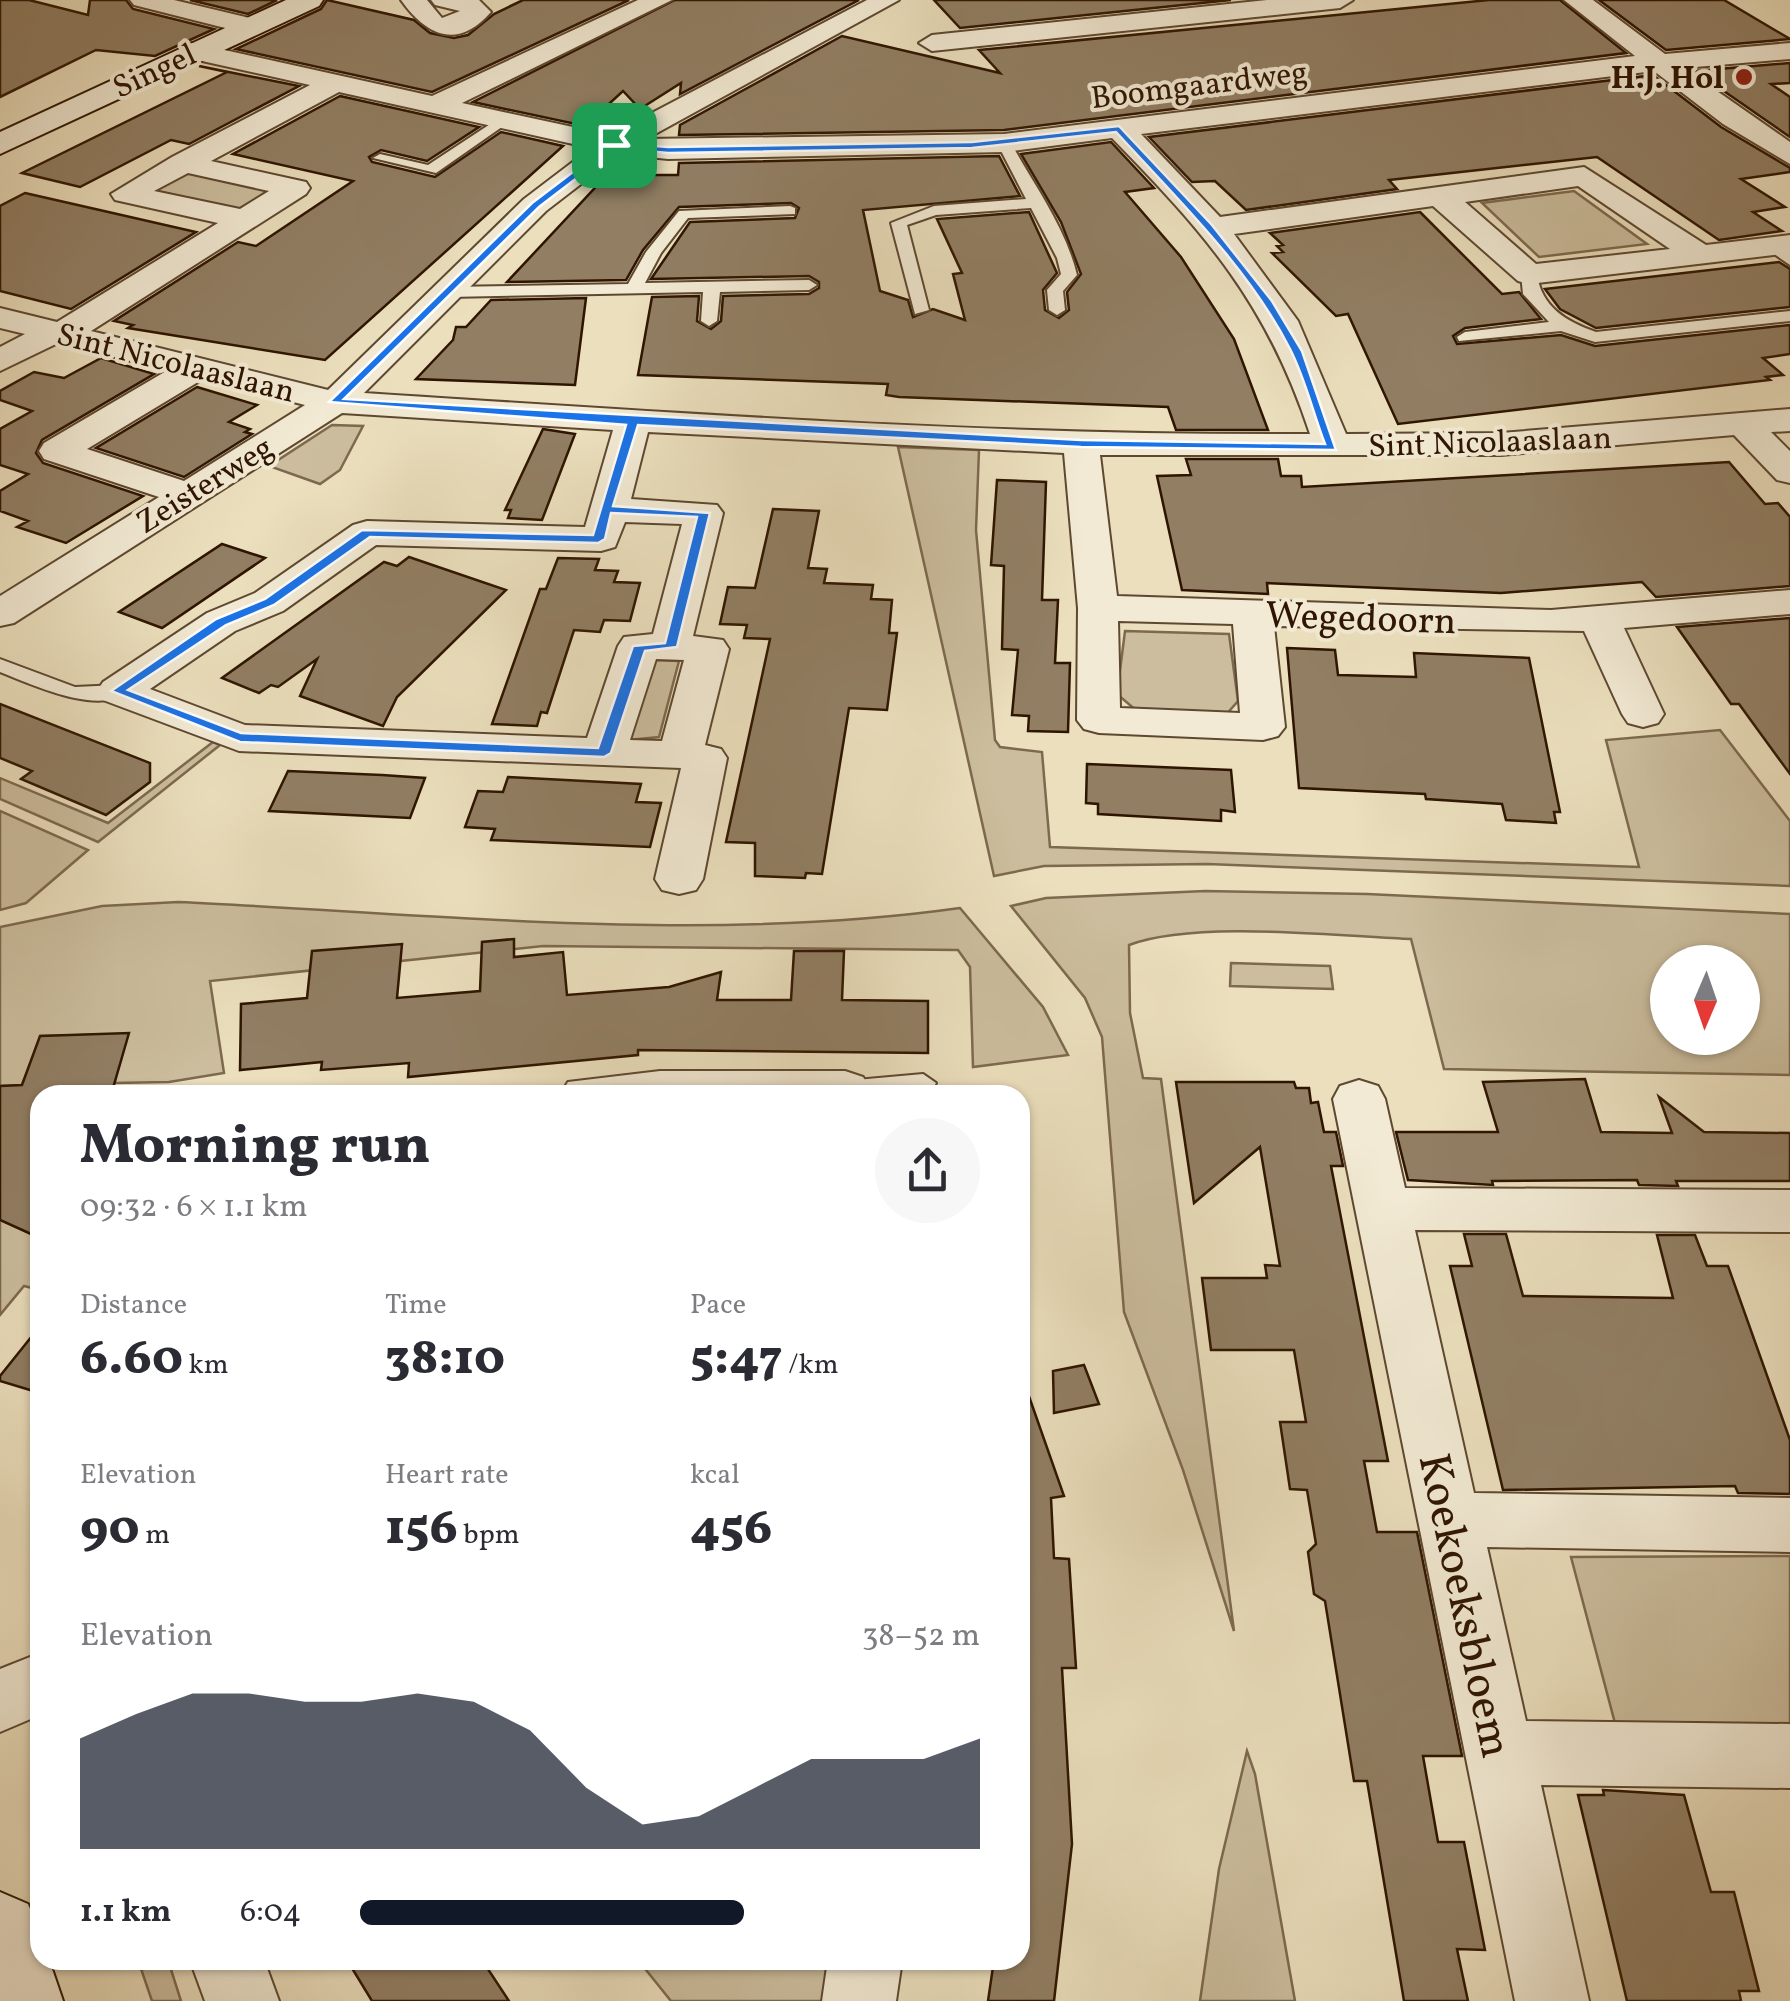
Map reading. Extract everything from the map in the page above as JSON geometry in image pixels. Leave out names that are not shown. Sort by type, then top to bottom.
[{"type":"street","points":[[143,0],[248,26]]},
{"type":"street","name":"Singel","points":[[0,143],[308,0]]},
{"type":"street","points":[[414,0],[434,26],[452,26],[478,12],[476,7],[444,0]]},
{"type":"street","points":[[435,105],[658,0]]},
{"type":"street","points":[[894,17],[932,43],[1340,0]]},
{"type":"street","points":[[1577,0],[1790,155]]},
{"type":"street","name":"Zeisterweg","points":[[0,614],[334,402],[536,205],[614,145],[840,26],[894,17]]},
{"type":"street","name":"Boomgaardweg","points":[[193,52],[614,145],[668,150],[1004,143],[1658,62],[1790,50]]},
{"type":"street","points":[[243,219],[126,194],[335,83]]},
{"type":"street","points":[[1119,129],[1208,228],[1286,331],[1332,447]]},
{"type":"street","points":[[0,361],[58,332],[295,188],[182,164]]},
{"type":"street","points":[[1208,228],[1584,176],[1700,255]]},
{"type":"street","points":[[1438,194],[1528,274],[1784,250]]},
{"type":"street","name":"Sint Nicolaaslaan","points":[[0,318],[334,402],[633,422],[1081,444],[1332,447],[1500,444],[1790,420]]},
{"type":"street","points":[[186,494],[57,452],[198,368]]},
{"type":"street","points":[[602,524],[633,422]]},
{"type":"street","points":[[1745,426],[1790,472]]},
{"type":"street","points":[[1081,444],[1098,608],[1099,720],[1263,727],[1252,613]]},
{"type":"street","points":[[121,689],[221,622],[270,602],[367,533],[602,524],[704,513],[670,647]]},
{"type":"street","name":"Wegedoorn","points":[[1098,608],[1514,622],[1599,619],[1790,602]]},
{"type":"street","points":[[1599,619],[1643,714]]},
{"type":"street","points":[[604,753],[639,646],[708,649],[680,755]]},
{"type":"street","points":[[121,689],[240,738],[705,758],[678,879]]},
{"type":"street","name":"Koekoeksbloem","points":[[1359,1099],[1552,2001]]},
{"type":"street","points":[[1383,1209],[1790,1211]]},
{"type":"street","points":[[1449,1520],[1790,1525]]},
{"type":"street","points":[[1499,1753],[1790,1756]]},
{"type":"street","points":[[0,1932],[22,2001]]},
{"type":"street","points":[[230,1970],[242,2001]]},
{"type":"street","points":[[858,2001],[863,1970]]},
{"type":"lane","points":[[380,158],[431,170],[504,120]]},
{"type":"lane","points":[[1004,143],[1039,203]]},
{"type":"lane","points":[[1039,203],[1036,210],[1065,258],[1070,275],[1056,290],[1058,310]]},
{"type":"lane","points":[[921,310],[898,230],[905,218],[934,210],[1039,203]]},
{"type":"lane","points":[[633,290],[654,252],[684,214],[790,211]]},
{"type":"lane","points":[[1528,274],[1531,294],[1562,326],[1582,335],[1607,338],[1790,316]]},
{"type":"lane","points":[[448,292],[810,286]]},
{"type":"lane","points":[[710,321],[712,288]]},
{"type":"lane","points":[[1466,338],[1562,326]]},
{"type":"lane","points":[[0,666],[73,694],[121,689]]},
{"type":"lane","points":[[899,1085],[923,1082]]},
{"type":"shaded area","points":[[184,166],[282,187],[242,210],[143,188]]},
{"type":"shaded area","points":[[1574,191],[1647,244],[1539,257],[1482,203]]},
{"type":"shaded area","points":[[332,425],[363,426],[340,470],[320,484],[269,466]]},
{"type":"shaded area","points":[[898,447],[979,450],[976,530],[995,740],[1000,747],[1042,752],[1050,847],[1639,867],[1606,740],[1720,730],[1790,821],[1790,886],[1207,864],[1044,866],[994,876]]},
{"type":"shaded area","points":[[1125,631],[1229,634],[1238,701],[1216,726],[1151,723],[1117,694]]},
{"type":"shaded area","points":[[679,661],[659,737],[628,740],[648,663]]},
{"type":"shaded area","points":[[213,742],[220,745],[98,842],[0,799],[0,778],[108,823]]},
{"type":"shaded area","points":[[0,811],[88,850],[26,903],[0,910]]},
{"type":"shaded area","points":[[1205,891],[1367,894],[1790,914],[1790,1075],[1444,1069],[1411,939],[1228,931],[1157,937],[1129,945],[1130,1013],[1143,1078],[1161,1079],[1234,1631],[1183,1470],[1124,1312],[1102,1037],[1085,998],[1011,906],[1046,898]]},
{"type":"shaded area","points":[[178,902],[471,919],[668,925],[863,919],[960,908],[1043,1007],[1068,1055],[973,1067],[970,967],[958,950],[543,946],[210,981],[224,1073],[169,1082],[114,1083],[128,1034],[41,1036],[22,1085],[0,1086],[0,927],[102,906]]},
{"type":"shaded area","points":[[1231,963],[1330,966],[1333,989],[1230,986]]},
{"type":"shaded area","points":[[0,1220],[30,1234],[30,1288],[24,1286],[0,1315]]},
{"type":"shaded area","points":[[1790,1556],[1790,1728],[1616,1727],[1571,1557]]},
{"type":"shaded area","points":[[1247,1751],[1255,1774],[1295,2001],[1200,2001],[1219,1869]]},
{"type":"shaded area","points":[[141,1970],[171,1970],[181,2001],[152,2001]]},
{"type":"shaded area","points":[[646,1970],[847,1970],[842,2001],[671,2001]]},
{"type":"building","points":[[0,0],[29,0],[88,15],[90,0],[126,0],[133,9],[214,29],[155,56],[96,50],[0,97]]},
{"type":"building","points":[[190,0],[277,0],[248,14]]},
{"type":"building","points":[[327,0],[414,20],[430,33],[454,38],[468,35],[494,14],[523,0],[629,0],[432,92],[236,49],[321,9]]},
{"type":"building","points":[[675,0],[859,0],[680,94],[681,83],[640,109],[623,91],[585,126],[473,102]]},
{"type":"building","points":[[934,0],[1231,0],[960,28]]},
{"type":"building","points":[[1489,0],[1560,0],[1626,53],[1004,130],[679,135],[680,125],[842,36],[1000,73],[979,50]]},
{"type":"building","points":[[1599,0],[1724,0],[1790,39],[1666,50]]},
{"type":"building","points":[[1790,63],[1790,83],[1771,84],[1790,97],[1790,137],[1695,71]]},
{"type":"building","points":[[199,66],[299,86],[189,144],[171,140],[80,187],[22,173],[227,72]]},
{"type":"building","points":[[1653,75],[1721,127],[1790,168],[1790,172],[1741,179],[1785,207],[1753,212],[1782,231],[1719,240],[1597,157],[1389,180],[1397,189],[1246,210],[1215,181],[1192,182],[1149,137]]},
{"type":"building","points":[[340,96],[479,127],[427,161],[381,150],[369,157],[372,162],[435,177],[501,132],[563,146],[325,360],[128,328],[133,325],[114,321],[238,242],[256,246],[353,181],[233,154]]},
{"type":"building","points":[[1111,142],[1154,188],[1125,192],[1181,257],[1234,339],[1268,430],[1176,430],[1168,407],[899,397],[886,395],[888,384],[638,375],[652,297],[699,296],[697,321],[711,329],[721,321],[723,296],[809,294],[819,288],[819,282],[809,276],[651,279],[690,222],[795,218],[799,208],[791,203],[679,207],[643,250],[626,280],[507,282],[607,175],[678,175],[679,163],[999,156],[1020,196],[863,210],[880,291],[908,300],[913,317],[933,309],[965,320],[953,274],[962,273],[937,219],[1029,212],[1057,273],[1043,290],[1045,310],[1059,318],[1069,310],[1067,292],[1081,274],[1061,222],[1021,154]]},
{"type":"building","points":[[25,193],[196,232],[71,309],[0,291],[0,206]]},
{"type":"building","points":[[1420,212],[1502,294],[1519,292],[1541,319],[1465,328],[1453,336],[1457,344],[1561,335],[1595,346],[1790,325],[1790,354],[1763,358],[1783,375],[1766,377],[1770,380],[1398,424],[1348,314],[1336,316],[1272,253],[1283,252],[1277,246],[1283,245],[1270,233]]},
{"type":"building","points":[[1779,262],[1790,269],[1790,307],[1596,328],[1560,309],[1545,289]]},
{"type":"building","points":[[586,298],[575,385],[416,379],[453,340],[456,327],[466,327],[491,300]]},
{"type":"building","points":[[101,358],[154,374],[42,440],[36,453],[43,463],[143,496],[66,543],[17,527],[28,521],[0,511],[0,491],[28,474],[0,465],[0,429],[32,411],[0,400],[0,391],[34,372],[64,378]]},
{"type":"building","points":[[197,387],[257,405],[229,422],[250,429],[245,432],[252,434],[184,477],[96,448]]},
{"type":"building","points":[[543,429],[575,434],[542,520],[508,518],[511,510],[505,510]]},
{"type":"building","points":[[1186,459],[1278,459],[1281,476],[1301,476],[1302,487],[1729,462],[1765,504],[1778,503],[1790,517],[1790,586],[1656,597],[1642,582],[1501,593],[1267,583],[1268,594],[1182,590],[1157,476],[1191,475]]},
{"type":"building","points":[[997,480],[1046,482],[1042,600],[1058,600],[1055,663],[1070,663],[1068,732],[1028,731],[1029,716],[1012,715],[1018,650],[1002,649],[1004,566],[991,565]]},
{"type":"building","points":[[773,509],[819,511],[808,568],[827,569],[824,583],[873,585],[871,599],[892,600],[889,633],[897,633],[887,710],[849,708],[822,874],[806,873],[805,878],[755,876],[755,843],[726,842],[770,639],[744,638],[747,625],[720,624],[728,587],[755,588]]},
{"type":"building","points":[[222,544],[265,558],[162,628],[119,612]]},
{"type":"building","points":[[409,557],[506,590],[397,697],[383,726],[300,696],[317,659],[278,687],[271,685],[259,693],[222,678],[384,562],[397,566]]},
{"type":"building","points":[[558,558],[599,559],[595,570],[618,571],[614,582],[640,583],[630,621],[604,620],[600,632],[574,630],[547,713],[541,712],[537,726],[492,724],[540,589],[546,589]]},
{"type":"building","points":[[1790,618],[1790,774],[1739,704],[1731,704],[1677,627]]},
{"type":"building","points":[[1287,648],[1335,650],[1338,675],[1416,677],[1414,653],[1529,658],[1560,812],[1554,812],[1556,823],[1506,820],[1502,804],[1426,799],[1425,794],[1299,788]]},
{"type":"building","points":[[0,704],[150,763],[150,782],[106,815],[21,779],[32,771],[0,758]]},
{"type":"building","points":[[1087,764],[1231,770],[1235,812],[1221,810],[1221,821],[1098,814],[1098,804],[1086,803]]},
{"type":"building","points":[[288,771],[425,778],[410,818],[269,811]]},
{"type":"building","points":[[508,777],[641,784],[636,802],[661,803],[650,847],[491,840],[495,829],[465,827],[478,791],[503,792]]},
{"type":"building","points":[[514,939],[514,957],[563,952],[567,995],[669,987],[721,972],[717,1000],[791,1000],[794,951],[844,951],[842,1000],[928,1001],[928,1053],[638,1050],[638,1055],[408,1077],[409,1063],[321,1070],[322,1062],[240,1070],[241,1004],[307,998],[312,951],[402,944],[397,998],[480,991],[482,942]]},
{"type":"building","points":[[129,1033],[114,1085],[30,1085],[30,1234],[0,1220],[0,1086],[22,1085],[40,1036]]},
{"type":"building","points":[[1585,1079],[1601,1132],[1672,1133],[1659,1097],[1704,1132],[1790,1133],[1790,1181],[1676,1181],[1678,1186],[1639,1185],[1637,1180],[1492,1181],[1493,1185],[1408,1180],[1396,1132],[1498,1132],[1483,1082]]},
{"type":"building","points":[[1176,1082],[1294,1082],[1296,1088],[1309,1088],[1311,1103],[1318,1102],[1324,1132],[1336,1132],[1343,1166],[1331,1166],[1388,1461],[1364,1461],[1377,1532],[1417,1532],[1462,1756],[1423,1756],[1438,1842],[1464,1842],[1485,1950],[1457,1949],[1468,2001],[1404,2001],[1367,1781],[1354,1781],[1325,1601],[1314,1594],[1308,1552],[1316,1544],[1307,1490],[1290,1489],[1280,1422],[1306,1422],[1294,1350],[1211,1350],[1202,1278],[1267,1278],[1265,1265],[1280,1266],[1260,1147],[1194,1203]]},
{"type":"building","points":[[1464,1234],[1506,1234],[1523,1296],[1673,1298],[1657,1235],[1695,1235],[1707,1266],[1728,1266],[1790,1440],[1790,1494],[1738,1493],[1735,1486],[1503,1490],[1450,1266],[1472,1266]]},
{"type":"building","points":[[30,1338],[30,1390],[0,1381]]},
{"type":"building","points":[[1084,1365],[1099,1404],[1054,1413],[1053,1371]]},
{"type":"building","points":[[1030,1399],[1064,1496],[1051,1498],[1054,1558],[1069,1559],[1076,1668],[1062,1668],[1072,1844],[1054,2001],[988,2001],[993,1970],[1030,1970]]},
{"type":"building","points":[[1603,1790],[1684,1795],[1711,1892],[1734,1892],[1759,1991],[1739,1991],[1741,2001],[1627,2001],[1578,1795],[1604,1795]]},
{"type":"building","points":[[353,1970],[489,1970],[509,2001],[372,2001]]},
{"type":"place","name":"H.J. Hol","points":[[1744,77]]},
{"type":"route","points":[[614,145],[536,205],[334,402],[633,422],[606,510],[704,513],[670,647],[639,646],[604,753],[240,738],[118,691],[221,622],[270,602],[367,533],[598,539],[606,510],[627,441],[633,422],[1081,444],[1332,447],[1297,351],[1266,301],[1239,264],[1119,129],[972,145],[668,150],[614,145]]}]
